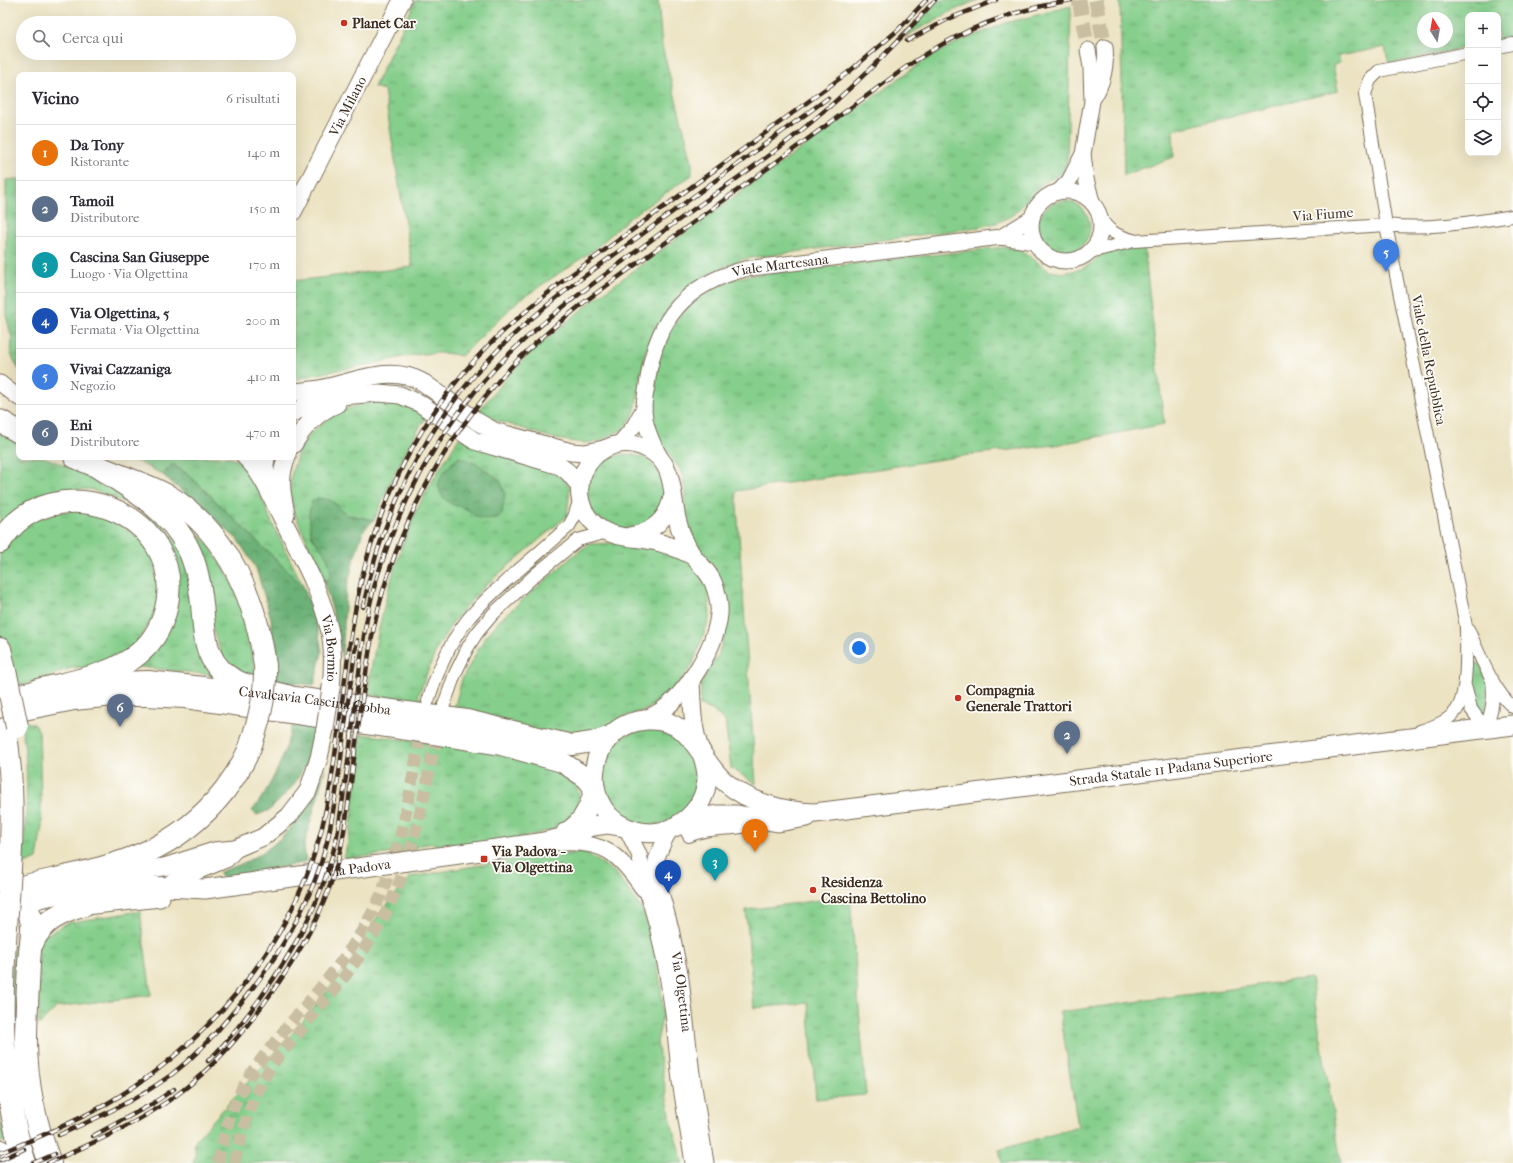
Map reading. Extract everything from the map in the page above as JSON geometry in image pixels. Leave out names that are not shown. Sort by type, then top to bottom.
[{"type":"highway","points":[[0,421],[16,430]]},
{"type":"highway","points":[[19,891],[111,866],[137,857],[163,844],[189,826],[215,802],[241,764],[253,738],[265,687],[265,666],[260,631],[250,601],[240,576],[227,555],[210,533],[196,518],[173,499],[156,490],[82,460]]},
{"type":"highway","points":[[96,466],[148,500],[171,522],[185,543],[198,574],[206,645],[218,666],[232,679],[240,683],[287,696]]},
{"type":"highway","points":[[0,542],[15,524],[34,512],[60,503],[83,502],[116,510],[140,525],[156,544],[166,565],[169,592],[164,614],[158,632],[142,650],[128,661],[110,670],[97,675],[38,690]]},
{"type":"highway","points":[[0,649],[11,708],[11,773],[19,891],[33,924],[32,944],[29,960],[26,1031],[27,1073],[33,1109],[50,1163]]},
{"type":"highway","name":"Cavalcavia Cascina Gobba","points":[[11,708],[38,690],[88,682],[148,681],[287,696],[467,720],[572,745],[592,742],[611,736]]},
{"type":"highway","name":"Cavalcavia Cascina Gobba","points":[[11,708],[114,696],[185,698],[492,743],[562,762],[586,778],[594,786]]},
{"type":"highway","points":[[19,891],[6,927],[1,1001],[4,1056],[12,1114],[25,1163]]},
{"type":"highway","points":[[32,944],[38,932],[47,922],[90,896]]},
{"type":"highway","points":[[0,1151],[5,1163]]},
{"type":"main road","name":"Via Milano","points":[[296,206],[402,0]]},
{"type":"main road","points":[[296,392],[323,389],[375,376],[388,374],[402,375],[415,378],[424,383],[481,424],[499,433],[576,452],[593,452],[612,446],[631,444],[642,446],[653,452],[662,460],[670,474],[675,513],[680,528],[694,556],[712,580],[719,610],[713,637],[702,662],[691,680],[672,701],[656,714],[639,721]]},
{"type":"main road","points":[[296,440],[306,425],[318,414],[349,399],[370,394]]},
{"type":"main road","points":[[296,411],[307,405],[341,396],[391,394],[413,399],[475,442],[555,464],[568,472],[580,492],[588,517],[597,526],[618,536],[643,533],[658,524],[668,510],[673,493]]},
{"type":"main road","points":[[580,492],[582,476],[587,464],[594,456],[612,446]]},
{"type":"main road","name":"Via Bormio","points":[[90,896],[116,878],[142,870],[164,867],[214,851],[235,849],[263,837],[289,816],[295,809],[308,791],[314,777],[325,730],[331,688],[333,652],[329,626],[316,590],[290,534],[269,492],[247,460]]},
{"type":"main road","name":"Via Bormio","points":[[266,460],[269,492]]},
{"type":"main road","points":[[286,460],[281,481],[290,534]]},
{"type":"main road","points":[[626,536],[663,544],[694,556]]},
{"type":"main road","points":[[691,680],[696,738],[701,751]]},
{"type":"main road","name":"Strada Statale 11 Padana Superiore","points":[[831,812],[789,821],[776,822],[737,815],[717,815],[694,819],[682,829],[647,833],[626,828],[608,814],[600,803],[594,786],[596,761],[602,747],[611,736],[624,726],[639,721],[655,720],[671,724],[685,732],[691,737],[711,767],[725,782],[749,797],[766,804],[800,812],[819,813],[1513,725]]},
{"type":"main road","name":"Strada Statale 11 Padana Superiore","points":[[682,829],[704,795],[706,768],[701,751]]},
{"type":"main road","name":"Via Padova","points":[[545,842],[570,830],[580,821],[594,786]]},
{"type":"main road","name":"Via Padova","points":[[19,891],[90,896],[155,891],[200,890],[545,842],[571,836],[593,826],[607,824],[626,828]]},
{"type":"main road","name":"Via Bormio","points":[[155,891],[192,873],[226,860],[235,849]]},
{"type":"main road","points":[[155,891],[151,877],[164,867]]},
{"type":"street","points":[[1501,46],[1513,44]]},
{"type":"street","points":[[1092,101],[1098,90],[1104,71],[1106,56],[1105,47]]},
{"type":"street","points":[[1088,50],[1091,67],[1092,101],[1083,154],[1086,179],[1092,202]]},
{"type":"street","name":"Viale della Repubblica","points":[[1392,740],[1430,727],[1450,717],[1456,711],[1465,683],[1466,626],[1386,225],[1366,98],[1368,83],[1379,71],[1465,54]]},
{"type":"street","points":[[1058,192],[1067,191],[1078,193],[1087,198],[1096,207],[1100,218],[1100,237],[1090,252],[1074,261],[1062,261],[1051,258],[1041,251],[1034,242],[1031,230],[1032,218],[1035,211],[1044,199],[1058,192],[1069,181],[1083,154]]},
{"type":"street","name":"Via Fiume","points":[[1090,252],[1134,241],[1386,225],[1414,227],[1473,222],[1513,216]]},
{"type":"street","name":"Viale Martesana","points":[[1001,236],[1032,218]]},
{"type":"street","name":"Via Fiume","points":[[1100,218],[1110,231],[1134,241]]},
{"type":"street","name":"Viale Martesana","points":[[662,460],[653,445],[645,419],[644,408],[652,354],[659,335],[678,305],[691,293],[708,282],[745,269],[1001,236],[1034,242]]},
{"type":"street","points":[[0,383],[16,396]]},
{"type":"street","name":"Viale Martesana","points":[[612,446],[634,426],[644,408]]},
{"type":"street","points":[[428,701],[436,677],[467,620],[485,600],[569,526],[574,517],[580,492]]},
{"type":"street","points":[[444,705],[468,648],[477,633],[492,614],[540,570],[578,540],[607,532]]},
{"type":"street","name":"Viale della Repubblica","points":[[1466,626],[1492,679],[1504,698],[1513,707]]},
{"type":"street","points":[[1466,666],[1475,662],[1485,664]]},
{"type":"street","name":"Viale della Repubblica","points":[[1465,683],[1470,706],[1475,716],[1485,728],[1493,703],[1492,679]]},
{"type":"street","name":"Via Olgettina","points":[[626,828],[639,854],[647,894],[660,940],[670,991],[680,1081],[693,1163]]},
{"type":"street","name":"Via Olgettina","points":[[682,829],[670,830],[656,860],[655,870],[672,936],[681,979],[692,1074],[706,1163]]},
{"type":"street","points":[[545,842],[585,843],[605,849],[624,863],[647,894]]},
{"type":"green space","points":[[416,0],[658,0],[662,46],[692,161],[692,175],[629,218],[595,249],[518,301],[461,356],[428,353],[296,379],[296,281],[412,267],[384,90],[374,87]]},
{"type":"green space","points":[[939,0],[978,0],[940,17],[904,38]]},
{"type":"green space","points":[[1120,0],[1513,0],[1513,38],[1501,40],[1501,12],[1465,12],[1465,48],[1389,64],[1385,47],[1339,56],[1340,63],[1333,65],[1338,91],[1173,130],[1174,157],[1124,175]]},
{"type":"green space","points":[[1071,6],[1067,161],[1063,173],[1043,183],[1013,215],[996,223],[979,227],[743,259],[704,276],[679,294],[655,329],[645,353],[633,416],[622,430],[597,442],[583,443],[556,439],[486,417],[478,412],[501,384],[532,351],[591,302],[728,201],[922,62],[954,44],[1006,23]]},
{"type":"green space","points":[[16,179],[16,364],[11,354],[12,338],[6,315],[6,180]]},
{"type":"green space","points":[[1059,201],[1069,201],[1083,208],[1090,222],[1090,232],[1083,246],[1069,253],[1059,253],[1049,249],[1042,242],[1038,232],[1038,222],[1042,212],[1049,205]]},
{"type":"green space","points":[[1144,246],[1164,424],[1055,445],[975,454],[736,491],[756,784],[731,768],[725,721],[712,710],[700,706],[701,685],[710,666],[718,656],[724,636],[726,602],[715,569],[691,539],[683,520],[685,494],[683,474],[660,441],[653,424],[651,410],[660,351],[672,326],[688,306],[712,288],[736,278],[752,275],[1005,247],[1016,249],[1027,254],[1049,271],[1063,273],[1081,269],[1092,263],[1102,254]]},
{"type":"green space","points":[[391,399],[428,414],[405,452],[374,520],[347,515],[331,500],[311,535],[327,557],[332,576],[326,581],[323,578],[293,510],[290,491],[291,476],[299,449],[311,433],[334,413],[373,400]]},
{"type":"green space","points":[[0,432],[16,442],[16,460],[51,460],[85,473],[141,500],[180,544],[214,675],[131,666],[163,636],[165,539],[153,522],[132,505],[90,489],[53,491],[39,495],[13,513],[0,525]]},
{"type":"green space","points":[[459,438],[554,470],[570,488],[567,516],[487,584],[453,622],[437,648],[418,696],[420,698],[454,709],[462,679],[484,639],[500,620],[574,555],[589,544],[635,542],[660,546],[697,567],[708,590],[710,617],[692,666],[671,691],[648,709],[623,717],[596,734],[570,738],[478,715],[367,694],[374,652],[388,591],[407,532],[431,484]]},
{"type":"green space","points":[[623,454],[644,458],[652,464],[662,480],[664,489],[661,507],[656,516],[649,523],[639,527],[619,530],[594,514],[588,495],[588,486],[590,478],[599,465],[606,460]]},
{"type":"green space","points":[[459,457],[477,464],[500,480],[505,493],[502,513],[497,518],[479,518],[466,509],[450,503],[441,494],[439,482],[441,477],[449,466]]},
{"type":"green space","points":[[135,460],[236,460],[241,462],[250,471],[274,527],[303,586],[189,475],[173,465],[162,474]]},
{"type":"green space","points":[[173,465],[189,475],[303,586],[316,619],[322,652],[314,685],[284,682],[276,679],[271,618],[256,568],[237,539],[162,474]]},
{"type":"green space","points":[[318,498],[331,500],[347,515],[374,520],[363,531],[346,591],[342,657],[332,609],[323,578],[327,581],[332,576],[327,557],[311,535],[309,513],[312,501]]},
{"type":"green space","points":[[87,506],[150,543],[162,603],[134,648],[89,667],[72,668],[48,678],[12,687],[0,629],[0,553],[3,546],[25,521]]},
{"type":"green space","points":[[169,508],[204,539],[229,576],[246,615],[256,677],[243,674],[224,661]]},
{"type":"green space","points":[[1477,663],[1480,664],[1488,681],[1486,714],[1482,715],[1470,701],[1471,666]]},
{"type":"green space","points":[[20,720],[34,724],[39,731],[42,826],[37,859],[22,865],[27,775],[26,757]]},
{"type":"green space","points":[[292,725],[316,728],[307,763],[293,786],[270,810],[257,815],[252,811],[272,781],[286,748]]},
{"type":"green space","points":[[650,729],[668,733],[684,743],[694,759],[698,777],[694,795],[684,811],[668,821],[650,825],[632,821],[616,811],[606,795],[602,777],[606,759],[616,743],[632,733]]},
{"type":"green space","points":[[361,734],[499,752],[558,770],[573,782],[578,790],[579,797],[577,809],[570,820],[558,828],[517,839],[443,848],[433,843],[421,845],[410,851],[344,859],[351,827]]},
{"type":"green space","points":[[325,769],[304,846],[306,862],[222,879],[220,872],[258,855],[285,834],[307,805]]},
{"type":"green space","points":[[585,852],[616,873],[643,911],[654,945],[661,986],[663,1013],[657,1042],[672,1126],[683,1163],[193,1163],[195,1158],[194,1144],[198,1137],[299,1026],[355,955],[377,917],[410,877],[528,857]]},
{"type":"green space","points":[[850,896],[866,1095],[816,1099],[808,1003],[754,1008],[746,910]]},
{"type":"green space","points":[[140,911],[151,995],[57,1007],[39,1025],[38,949],[41,938],[67,923]]},
{"type":"green space","points":[[17,923],[22,926],[41,1163],[32,1163],[15,1101],[10,991]]},
{"type":"green space","points":[[1311,978],[1341,1163],[1002,1163],[999,1150],[1078,1127],[1060,1012]]},
{"type":"green space","points":[[0,1113],[5,1142],[0,1141]]},
{"type":"tunnel","points":[[1079,0],[1088,50]]},
{"type":"tunnel","points":[[1096,0],[1105,47]]},
{"type":"tunnel","points":[[218,1163],[230,1117],[245,1083],[266,1053],[327,980],[347,953],[366,924],[378,901],[396,853],[408,803],[422,727]]},
{"type":"tunnel","points":[[234,1163],[254,1098],[274,1062],[344,977],[370,941],[392,899],[402,876],[417,827],[438,728]]},
{"type":"railway","points":[[0,1153],[52,1131],[103,1106],[139,1083],[174,1056],[206,1027],[236,994],[262,959],[285,922],[304,883],[318,842],[328,802],[350,640],[357,600],[365,565],[376,530],[389,496],[421,432],[463,373],[497,337],[568,277],[850,71],[898,30],[926,0]]},
{"type":"railway","points":[[208,1061],[235,1032],[284,963],[305,925],[323,885],[336,841],[348,766],[363,641],[372,594],[392,534],[404,506],[432,453],[448,428],[485,380],[505,358],[531,334],[586,289],[768,156],[817,118],[870,70],[935,0]]},
{"type":"railway","points":[[907,41],[946,20],[996,0]]},
{"type":"railway","points":[[48,1163],[132,1123],[148,1114],[191,1084],[215,1062],[247,1025],[300,950],[326,897],[341,848],[370,647],[390,569],[420,496],[461,428],[485,396],[512,366],[530,349],[587,300],[909,65],[948,41],[982,25],[1026,10],[1071,0]]},
{"type":"railway","points":[[363,607],[371,572],[382,537],[411,470],[429,438],[449,408],[496,352],[534,316],[574,284],[828,98]]},
{"type":"railway","points":[[59,1135],[144,1093],[187,1062],[216,1032],[246,997],[289,935],[311,890],[327,842],[333,814],[357,640]]},
{"type":"railway","points":[[93,1136],[152,1104],[174,1089]]},
{"type":"railway","points":[[0,1160],[24,1149]]},
{"type":"railway","points":[[34,1163],[55,1154]]},
{"type":"place","name":"Planet Car","points":[[344,23]]},
{"type":"place","name":"Vivai Cazzaniga","points":[[1386,272]]},
{"type":"place","name":"Compagnia Generale Trattori","points":[[958,698]]},
{"type":"place","name":"Eni","points":[[120,727]]},
{"type":"place","name":"Tamoil","points":[[1067,754]]},
{"type":"place","name":"Da Tony","points":[[755,852]]},
{"type":"place","name":"Via Padova - Via Olgettina","points":[[484,859]]},
{"type":"place","name":"Cascina San Giuseppe","points":[[715,881]]},
{"type":"place","name":"Residenza Cascina Bettolino","points":[[813,890]]},
{"type":"place","name":"Via Olgettina, 5","points":[[668,893]]}]
